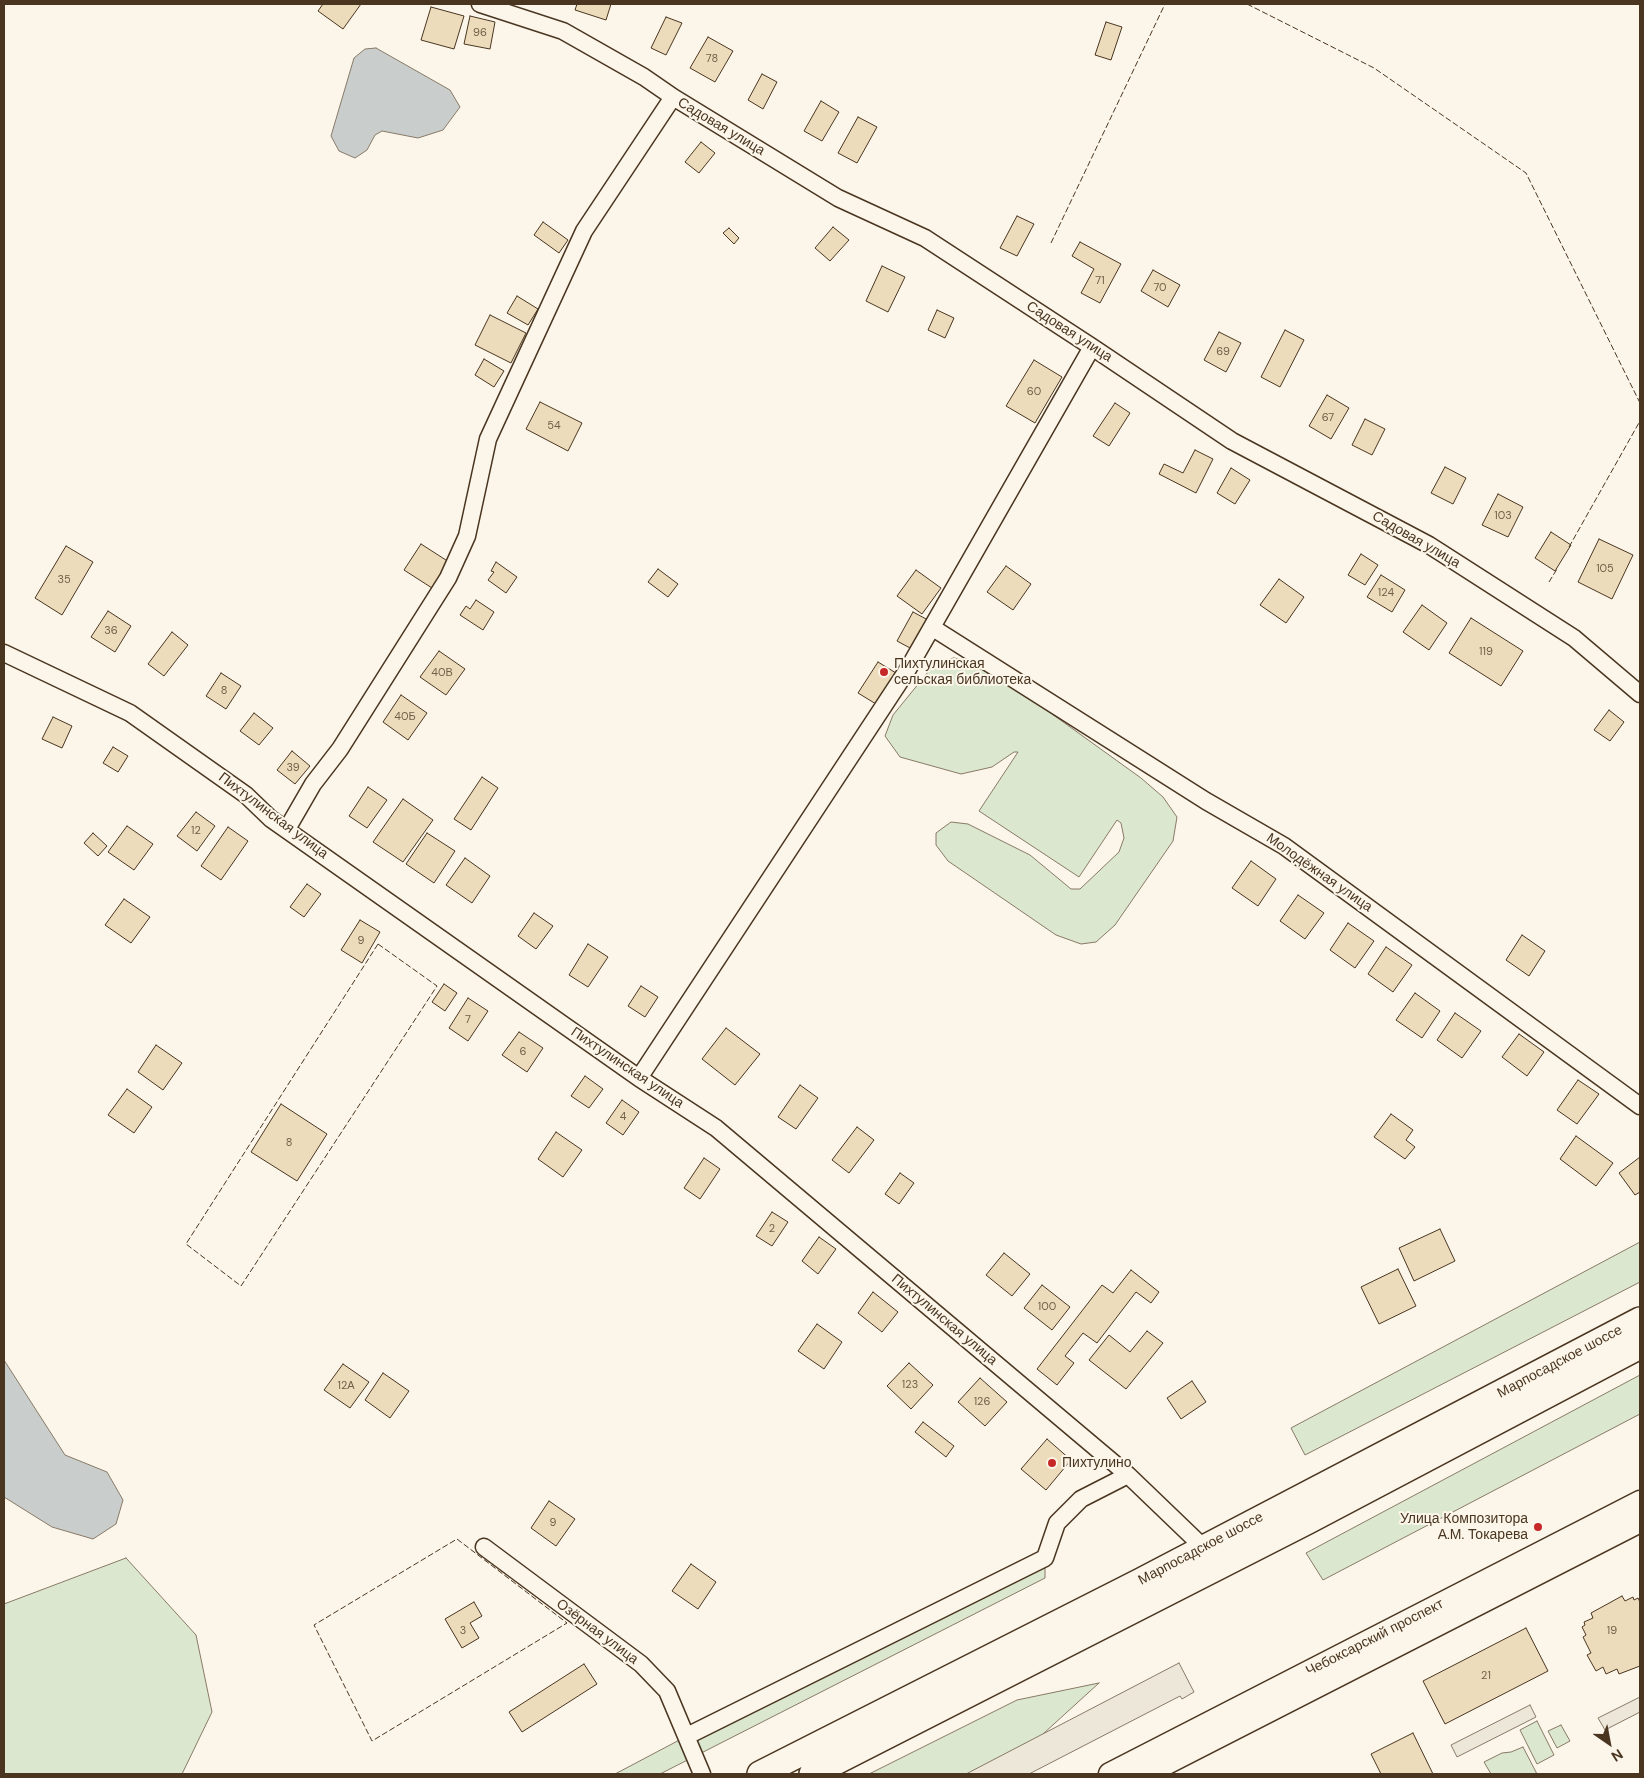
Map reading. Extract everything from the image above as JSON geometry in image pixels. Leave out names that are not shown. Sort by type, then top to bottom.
[{"type":"main road","name":"Марпосадское шоссе","points":[[760,1774],[1204,1548],[1640,1320]]},
{"type":"main road","name":"Марпосадское шоссе","points":[[812,1774],[1308,1521],[1640,1346]]},
{"type":"street","name":"Садовая улица","points":[[480,4],[563,31],[644,77],[673,97],[838,198],[925,238],[1232,441],[1429,545],[1574,638],[1640,694]]},
{"type":"street","points":[[287,829],[313,784],[340,749],[448,578],[467,536],[488,439],[584,231],[673,97]]},
{"type":"street","points":[[639,1078],[934,628],[1092,347]]},
{"type":"street","name":"Молодёжная улица","points":[[934,628],[1206,801],[1284,846],[1640,1106]]},
{"type":"street","name":"Пихтулинская улица","points":[[4,653],[130,713],[246,795],[272,819],[639,1078],[716,1128],[1128,1475],[1204,1548]]},
{"type":"street","points":[[687,1736],[1045,1558],[1057,1523],[1080,1499],[1128,1475]]},
{"type":"street","name":"Чебоксарский проспект","points":[[1145,1774],[1326,1672],[1640,1502]]},
{"type":"street","name":"Чебоксарский проспект","points":[[1360,1654],[1640,1521]]},
{"type":"street","name":"Озёрная улица","points":[[484,1547],[642,1664],[667,1691],[702,1774]]},
{"type":"street","name":"Чебоксарский проспект","points":[[1110,1774],[1326,1672]]},
{"type":"green space","points":[[954,658],[984,665],[1141,778],[1163,797],[1177,817],[1173,841],[1115,925],[1096,942],[1081,944],[1056,935],[948,861],[936,845],[936,833],[951,822],[968,824],[1030,855],[1071,889],[1080,889],[1119,852],[1124,838],[1121,823],[1117,820],[1079,877],[979,811],[1018,752],[1014,752],[992,767],[961,774],[900,757],[885,736],[893,715],[937,661]]},
{"type":"green space","points":[[1640,1242],[1640,1282],[1305,1455],[1291,1428]]},
{"type":"green space","points":[[1640,1375],[1640,1414],[1323,1580],[1306,1553]]},
{"type":"green space","points":[[126,1558],[196,1635],[212,1712],[182,1774],[4,1774],[4,1604]]},
{"type":"green space","points":[[1045,1558],[1045,1578],[660,1774],[615,1774],[687,1736]]},
{"type":"green space","points":[[1099,1683],[1021,1754],[981,1774],[869,1774],[1017,1700]]},
{"type":"green space","points":[[1537,1721],[1554,1755],[1537,1764],[1520,1730]]},
{"type":"green space","points":[[1561,1725],[1570,1741],[1557,1748],[1548,1731]]},
{"type":"green space","points":[[1523,1747],[1537,1774],[1491,1774],[1484,1762],[1502,1753],[1511,1752]]},
{"type":"shaded area","points":[[376,48],[450,90],[460,107],[443,130],[418,138],[382,131],[375,135],[367,150],[355,158],[339,151],[331,136],[354,58],[365,49]]},
{"type":"shaded area","points":[[4,1360],[65,1455],[107,1472],[123,1500],[116,1524],[93,1539],[52,1527],[4,1497]]},
{"type":"shaded area","points":[[1179,1663],[1194,1692],[1182,1699],[1180,1696],[1029,1774],[966,1774]]},
{"type":"shaded area","points":[[1640,1697],[1640,1712],[1605,1730],[1598,1718]]},
{"type":"shaded area","points":[[1530,1705],[1536,1717],[1457,1757],[1451,1745]]},
{"type":"building","points":[[323,4],[361,4],[343,29],[318,11]]},
{"type":"building","points":[[577,4],[611,4],[606,20],[575,10]]},
{"type":"building","points":[[431,7],[464,16],[454,49],[421,40]]},
{"type":"building","points":[[470,16],[495,22],[490,49],[464,44]]},
{"type":"building","points":[[666,17],[682,23],[666,55],[651,48]]},
{"type":"building","points":[[1106,22],[1122,27],[1111,60],[1095,55]]},
{"type":"building","points":[[708,37],[733,51],[715,82],[690,68]]},
{"type":"building","points":[[762,74],[777,82],[763,109],[748,100]]},
{"type":"building","points":[[821,101],[839,112],[822,141],[804,131]]},
{"type":"building","points":[[858,117],[877,127],[857,163],[838,153]]},
{"type":"building","points":[[701,142],[715,153],[699,173],[685,162]]},
{"type":"building","points":[[1017,216],[1034,224],[1017,256],[1000,248]]},
{"type":"building","points":[[543,222],[568,240],[559,253],[534,235]]},
{"type":"building","points":[[833,227],[849,240],[830,261],[815,248]]},
{"type":"building","points":[[729,228],[739,238],[734,244],[723,233]]},
{"type":"building","points":[[1080,242],[1121,264],[1100,303],[1081,293],[1094,269],[1072,256]]},
{"type":"building","points":[[882,266],[905,277],[888,312],[866,301]]},
{"type":"building","points":[[1153,270],[1180,285],[1168,307],[1141,291]]},
{"type":"building","points":[[517,296],[538,309],[528,325],[507,313]]},
{"type":"building","points":[[937,310],[954,318],[945,338],[928,330]]},
{"type":"building","points":[[490,315],[526,333],[511,363],[475,345]]},
{"type":"building","points":[[1285,330],[1304,340],[1280,387],[1261,377]]},
{"type":"building","points":[[1219,332],[1241,343],[1226,372],[1204,360]]},
{"type":"building","points":[[484,359],[504,371],[494,387],[475,375]]},
{"type":"building","points":[[1034,360],[1062,377],[1035,423],[1006,406]]},
{"type":"building","points":[[1327,395],[1349,408],[1331,439],[1309,426]]},
{"type":"building","points":[[540,402],[582,423],[568,451],[526,429]]},
{"type":"building","points":[[1115,403],[1130,413],[1109,446],[1093,436]]},
{"type":"building","points":[[1365,419],[1385,429],[1372,455],[1352,445]]},
{"type":"building","points":[[1195,450],[1213,459],[1196,493],[1159,474],[1164,464],[1183,473]]},
{"type":"building","points":[[1445,467],[1466,478],[1453,504],[1431,493]]},
{"type":"building","points":[[1231,468],[1250,480],[1235,504],[1217,493]]},
{"type":"building","points":[[1498,494],[1523,507],[1508,537],[1482,525]]},
{"type":"building","points":[[1551,532],[1571,545],[1555,571],[1535,558]]},
{"type":"building","points":[[1599,539],[1633,555],[1612,599],[1578,582]]},
{"type":"building","points":[[421,544],[449,562],[432,588],[404,570]]},
{"type":"building","points":[[66,546],[93,562],[62,615],[35,598]]},
{"type":"building","points":[[1361,554],[1378,565],[1365,585],[1348,575]]},
{"type":"building","points":[[496,562],[517,577],[506,593],[488,580],[494,572],[491,571]]},
{"type":"building","points":[[1006,566],[1031,584],[1013,610],[987,592]]},
{"type":"building","points":[[658,569],[678,584],[668,597],[648,582]]},
{"type":"building","points":[[916,570],[941,588],[922,614],[897,596]]},
{"type":"building","points":[[1381,575],[1405,590],[1392,612],[1367,597]]},
{"type":"building","points":[[1279,579],[1304,597],[1286,623],[1260,605]]},
{"type":"building","points":[[476,600],[494,612],[483,630],[460,615],[466,606],[470,609]]},
{"type":"building","points":[[1422,605],[1447,623],[1429,650],[1403,632]]},
{"type":"building","points":[[108,611],[131,626],[115,652],[91,637]]},
{"type":"building","points":[[913,612],[928,620],[912,649],[897,641]]},
{"type":"building","points":[[1471,618],[1523,651],[1501,686],[1449,653]]},
{"type":"building","points":[[172,632],[188,645],[164,676],[148,664]]},
{"type":"building","points":[[439,651],[465,669],[446,695],[420,677]]},
{"type":"building","points":[[878,662],[896,673],[876,704],[858,693]]},
{"type":"building","points":[[221,673],[241,686],[226,709],[206,696]]},
{"type":"building","points":[[401,695],[427,713],[408,740],[383,722]]},
{"type":"building","points":[[1609,710],[1624,722],[1610,741],[1594,730]]},
{"type":"building","points":[[254,713],[273,728],[259,745],[240,731]]},
{"type":"building","points":[[53,717],[72,726],[62,748],[42,739]]},
{"type":"building","points":[[113,747],[128,756],[118,772],[103,763]]},
{"type":"building","points":[[292,751],[310,766],[295,784],[277,770]]},
{"type":"building","points":[[482,777],[498,788],[471,830],[454,819]]},
{"type":"building","points":[[368,787],[387,800],[367,828],[349,816]]},
{"type":"building","points":[[403,799],[433,820],[403,862],[373,842]]},
{"type":"building","points":[[196,812],[215,826],[197,851],[177,836]]},
{"type":"building","points":[[127,826],[153,844],[134,870],[108,852]]},
{"type":"building","points":[[228,827],[248,841],[221,880],[201,866]]},
{"type":"building","points":[[93,833],[107,846],[98,856],[84,843]]},
{"type":"building","points":[[427,833],[455,851],[434,883],[406,864]]},
{"type":"building","points":[[465,858],[490,876],[472,903],[446,885]]},
{"type":"building","points":[[1251,861],[1276,879],[1258,906],[1232,888]]},
{"type":"building","points":[[307,884],[321,894],[304,917],[290,907]]},
{"type":"building","points":[[1298,895],[1324,913],[1305,939],[1280,921]]},
{"type":"building","points":[[124,899],[150,917],[131,943],[105,925]]},
{"type":"building","points":[[534,913],[553,926],[536,949],[518,936]]},
{"type":"building","points":[[360,920],[380,932],[362,963],[341,950]]},
{"type":"building","points":[[1348,923],[1374,941],[1355,968],[1330,950]]},
{"type":"building","points":[[1522,935],[1545,951],[1529,976],[1506,960]]},
{"type":"building","points":[[588,944],[608,957],[588,987],[569,975]]},
{"type":"building","points":[[1386,947],[1412,965],[1393,992],[1368,974]]},
{"type":"building","points":[[444,984],[457,993],[445,1011],[432,1002]]},
{"type":"building","points":[[641,986],[658,997],[645,1017],[628,1006]]},
{"type":"building","points":[[1415,993],[1440,1011],[1422,1038],[1396,1020]]},
{"type":"building","points":[[468,998],[488,1011],[468,1041],[449,1028]]},
{"type":"building","points":[[1455,1013],[1481,1031],[1462,1058],[1437,1040]]},
{"type":"building","points":[[726,1028],[760,1054],[735,1085],[702,1059]]},
{"type":"building","points":[[519,1032],[543,1048],[527,1072],[502,1055]]},
{"type":"building","points":[[1519,1034],[1544,1052],[1527,1076],[1502,1057]]},
{"type":"building","points":[[156,1045],[182,1063],[163,1090],[138,1072]]},
{"type":"building","points":[[585,1076],[603,1089],[589,1108],[571,1096]]},
{"type":"building","points":[[1578,1080],[1599,1094],[1577,1124],[1557,1110]]},
{"type":"building","points":[[800,1085],[818,1098],[796,1129],[778,1117]]},
{"type":"building","points":[[127,1089],[152,1107],[134,1133],[108,1115]]},
{"type":"building","points":[[622,1100],[639,1112],[623,1135],[606,1123]]},
{"type":"building","points":[[281,1104],[327,1134],[297,1181],[251,1152]]},
{"type":"building","points":[[1391,1114],[1413,1130],[1406,1140],[1415,1147],[1405,1159],[1374,1137]]},
{"type":"building","points":[[857,1127],[874,1140],[849,1173],[832,1160]]},
{"type":"building","points":[[556,1132],[582,1150],[563,1177],[538,1159]]},
{"type":"building","points":[[1576,1136],[1613,1163],[1596,1186],[1560,1159]]},
{"type":"building","points":[[1640,1157],[1640,1192],[1635,1195],[1619,1173]]},
{"type":"building","points":[[704,1158],[720,1169],[700,1199],[684,1188]]},
{"type":"building","points":[[900,1173],[914,1183],[899,1204],[885,1194]]},
{"type":"building","points":[[772,1212],[788,1222],[772,1246],[756,1236]]},
{"type":"building","points":[[1440,1229],[1455,1261],[1414,1281],[1399,1248]]},
{"type":"building","points":[[819,1237],[836,1249],[818,1274],[802,1261]]},
{"type":"building","points":[[1004,1253],[1030,1274],[1012,1296],[986,1275]]},
{"type":"building","points":[[1398,1269],[1416,1306],[1379,1324],[1361,1287]]},
{"type":"building","points":[[1131,1270],[1159,1292],[1151,1303],[1136,1292],[1097,1343],[1083,1333],[1065,1356],[1074,1363],[1057,1385],[1037,1369],[1102,1285],[1113,1293]]},
{"type":"building","points":[[1042,1285],[1070,1307],[1052,1330],[1024,1308]]},
{"type":"building","points":[[873,1292],[898,1312],[882,1332],[858,1313]]},
{"type":"building","points":[[817,1324],[842,1342],[824,1369],[798,1351]]},
{"type":"building","points":[[1147,1331],[1163,1343],[1126,1389],[1089,1360],[1109,1335],[1130,1352]]},
{"type":"building","points":[[909,1363],[933,1385],[911,1409],[887,1386]]},
{"type":"building","points":[[343,1364],[369,1382],[350,1408],[324,1390]]},
{"type":"building","points":[[383,1373],[409,1391],[390,1418],[365,1400]]},
{"type":"building","points":[[980,1378],[1007,1402],[985,1426],[958,1402]]},
{"type":"building","points":[[1192,1381],[1206,1402],[1181,1419],[1167,1398]]},
{"type":"building","points":[[923,1422],[954,1446],[946,1457],[915,1432]]},
{"type":"building","points":[[1047,1439],[1071,1460],[1046,1490],[1021,1469]]},
{"type":"building","points":[[549,1501],[575,1519],[556,1546],[531,1528]]},
{"type":"building","points":[[691,1564],[716,1582],[698,1609],[672,1591]]},
{"type":"building","points":[[1622,1596],[1625,1601],[1633,1597],[1634,1600],[1638,1598],[1640,1602],[1640,1666],[1619,1674],[1617,1669],[1606,1674],[1603,1667],[1596,1671],[1587,1655],[1591,1653],[1583,1637],[1586,1635],[1582,1627],[1585,1625],[1584,1622],[1593,1618],[1591,1613]]},
{"type":"building","points":[[474,1602],[482,1616],[470,1623],[479,1638],[462,1648],[445,1619]]},
{"type":"building","points":[[1526,1628],[1548,1671],[1445,1724],[1423,1681]]},
{"type":"building","points":[[584,1664],[597,1684],[522,1732],[509,1712]]},
{"type":"building","points":[[1413,1733],[1433,1774],[1381,1774],[1371,1754]]},
{"type":"fence","points":[[1051,243],[1165,4]]},
{"type":"fence","points":[[1247,4],[1374,68],[1526,173],[1640,403]]},
{"type":"fence","points":[[1569,547],[1640,421]]},
{"type":"fence","points":[[1549,582],[1557,569]]},
{"type":"fence","points":[[378,944],[437,986],[241,1286],[186,1244],[378,944]]},
{"type":"fence","points":[[457,1539],[567,1623],[372,1741],[314,1625],[457,1539]]},
{"type":"place","name":"Пихтулинская сельская библиотека","points":[[884,672]]},
{"type":"place","name":"Пихтулино","points":[[1052,1463]]},
{"type":"place","name":"Улица Композитора А.М. Токарева","points":[[1538,1527]]}]
